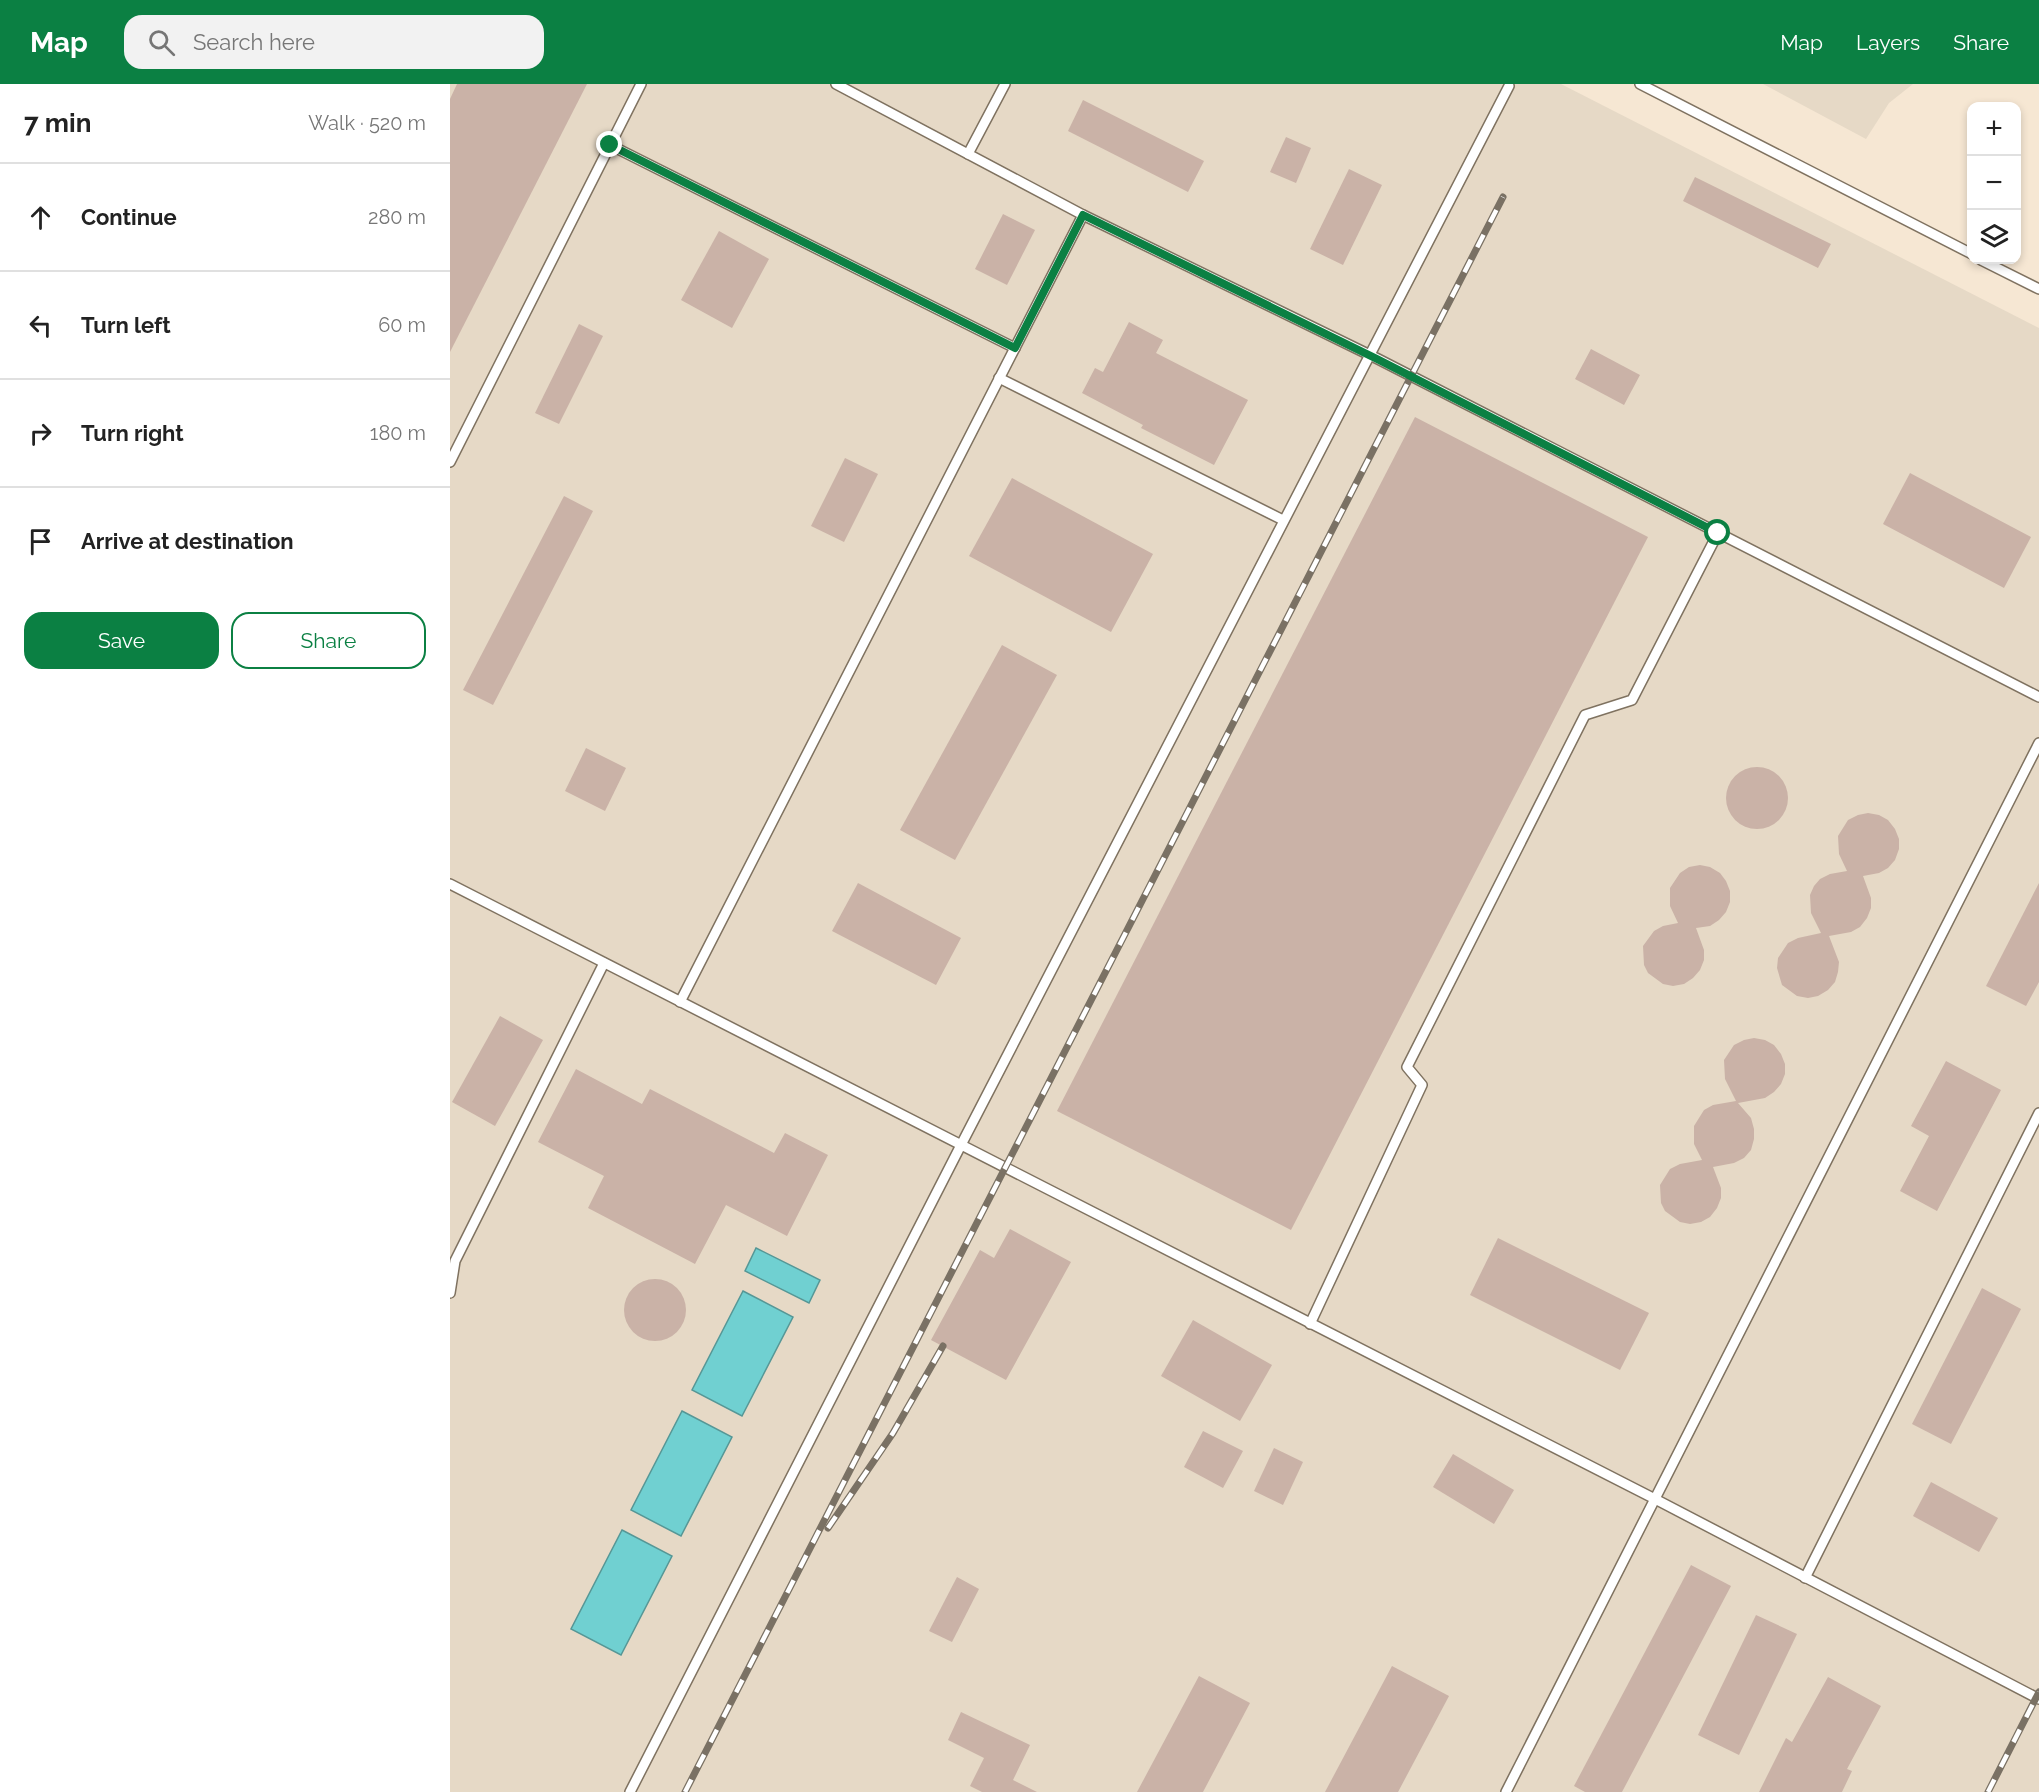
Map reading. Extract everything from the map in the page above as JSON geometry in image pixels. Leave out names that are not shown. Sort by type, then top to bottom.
[{"type":"lane","points":[[450,462],[641,84]]},
{"type":"lane","points":[[836,84],[1083,215],[1368,355],[2039,697]]},
{"type":"lane","points":[[968,154],[1005,84]]},
{"type":"lane","points":[[1640,84],[1967,252]]},
{"type":"lane","points":[[630,1792],[960,1145],[1509,87]]},
{"type":"lane","points":[[610,145],[1015,348]]},
{"type":"lane","points":[[680,1002],[1083,215]]},
{"type":"lane","points":[[1989,264],[2039,289]]},
{"type":"lane","points":[[999,378],[1283,520]]},
{"type":"lane","points":[[1310,1324],[1422,1085],[1407,1066],[1585,715],[1632,700],[1718,533]]},
{"type":"lane","points":[[1506,1792],[2039,743]]},
{"type":"lane","points":[[450,884],[1655,1499],[2039,1699]]},
{"type":"lane","points":[[450,1293],[455,1261],[604,963]]},
{"type":"lane","points":[[1805,1578],[2039,1113]]},
{"type":"shaded area","points":[[450,84],[1561,84],[2039,328],[2039,1792],[450,1792]]},
{"type":"shaded area","points":[[1763,84],[1913,84],[1889,103],[1866,139]]},
{"type":"water","points":[[756,1248],[820,1280],[809,1303],[745,1271]]},
{"type":"water","points":[[743,1291],[793,1317],[742,1416],[692,1390]]},
{"type":"water","points":[[682,1411],[732,1437],[681,1536],[631,1510]]},
{"type":"water","points":[[622,1530],[672,1556],[621,1655],[571,1629]]},
{"type":"building","points":[[457,84],[587,84],[450,352],[450,99]]},
{"type":"building","points":[[1083,100],[1204,161],[1188,192],[1068,131]]},
{"type":"building","points":[[1286,137],[1311,148],[1296,183],[1270,172]]},
{"type":"building","points":[[1349,169],[1382,185],[1343,265],[1310,249]]},
{"type":"building","points":[[1695,177],[1831,244],[1818,268],[1683,201]]},
{"type":"building","points":[[1003,214],[1035,230],[1007,285],[975,269]]},
{"type":"building","points":[[719,231],[769,259],[732,328],[681,300]]},
{"type":"building","points":[[1129,322],[1163,340],[1156,353],[1248,400],[1214,465],[1141,428],[1143,425],[1082,393],[1095,368],[1103,372]]},
{"type":"building","points":[[579,324],[603,336],[559,424],[535,413]]},
{"type":"building","points":[[1591,349],[1640,375],[1624,405],[1575,379]]},
{"type":"building","points":[[1415,417],[1648,537],[1291,1230],[1057,1111]]},
{"type":"building","points":[[845,458],[878,474],[844,542],[811,526]]},
{"type":"building","points":[[1910,473],[2031,537],[2004,588],[1883,524]]},
{"type":"building","points":[[1012,478],[1153,554],[1111,632],[969,556]]},
{"type":"building","points":[[564,496],[593,511],[493,705],[463,690]]},
{"type":"building","points":[[1002,645],[1057,675],[955,860],[900,830]]},
{"type":"building","points":[[586,748],[626,768],[605,811],[565,791]]},
{"type":"building","points":[[1757,767],[1774,772],[1779,776],[1783,781],[1788,798],[1783,815],[1779,820],[1774,824],[1757,829],[1740,824],[1735,820],[1731,815],[1726,798],[1731,781],[1735,776],[1740,772]]},
{"type":"building","points":[[1868,813],[1888,820],[1895,829],[1899,839],[1899,849],[1895,860],[1879,873],[1863,876],[1871,898],[1871,908],[1860,927],[1851,932],[1829,936],[1839,962],[1835,982],[1818,996],[1808,998],[1797,996],[1782,985],[1777,968],[1778,958],[1788,943],[1798,938],[1821,933],[1811,913],[1810,895],[1820,879],[1830,874],[1847,871],[1839,854],[1838,836],[1848,820]]},
{"type":"building","points":[[1700,865],[1710,867],[1720,873],[1730,891],[1730,902],[1726,912],[1719,920],[1710,926],[1696,928],[1704,950],[1704,960],[1700,970],[1684,984],[1673,986],[1663,984],[1648,973],[1644,965],[1643,946],[1654,931],[1663,926],[1678,923],[1670,906],[1670,888],[1680,873],[1689,867]]},
{"type":"building","points":[[858,883],[961,938],[936,985],[832,931]]},
{"type":"building","points":[[2039,883],[2039,982],[2026,1006],[1986,986]]},
{"type":"building","points":[[500,1016],[543,1040],[495,1126],[452,1102]]},
{"type":"building","points":[[1754,1038],[1774,1045],[1781,1054],[1785,1064],[1785,1074],[1781,1084],[1765,1098],[1738,1103],[1751,1118],[1754,1139],[1751,1150],[1744,1158],[1734,1163],[1713,1167],[1721,1188],[1721,1198],[1710,1217],[1690,1224],[1680,1222],[1665,1211],[1661,1203],[1660,1185],[1670,1169],[1680,1164],[1702,1160],[1694,1144],[1694,1126],[1704,1110],[1713,1105],[1736,1101],[1725,1079],[1724,1060],[1734,1045]]},
{"type":"building","points":[[1946,1061],[2001,1090],[1937,1211],[1900,1191],[1929,1136],[1911,1126]]},
{"type":"building","points":[[576,1069],[642,1104],[650,1089],[774,1153],[785,1133],[828,1155],[787,1236],[726,1205],[695,1264],[588,1208],[604,1176],[538,1142]]},
{"type":"building","points":[[1010,1229],[1071,1262],[1006,1380],[931,1340],[980,1250],[994,1258]]},
{"type":"building","points":[[1498,1238],[1649,1313],[1620,1370],[1470,1295]]},
{"type":"building","points":[[655,1279],[672,1284],[677,1288],[681,1293],[686,1310],[681,1327],[677,1332],[672,1336],[655,1341],[638,1336],[633,1332],[629,1327],[624,1310],[629,1293],[633,1288],[638,1284]]},
{"type":"building","points":[[1982,1288],[2021,1309],[1951,1444],[1912,1424]]},
{"type":"building","points":[[1193,1320],[1272,1365],[1240,1421],[1161,1376]]},
{"type":"building","points":[[1203,1431],[1243,1451],[1223,1488],[1184,1467]]},
{"type":"building","points":[[1274,1448],[1303,1462],[1283,1505],[1254,1491]]},
{"type":"building","points":[[1453,1454],[1514,1490],[1494,1524],[1433,1487]]},
{"type":"building","points":[[1931,1482],[1998,1518],[1979,1552],[1913,1516]]},
{"type":"building","points":[[1691,1565],[1731,1586],[1622,1792],[1585,1792],[1574,1786]]},
{"type":"building","points":[[957,1577],[979,1589],[952,1642],[929,1631]]},
{"type":"building","points":[[1756,1615],[1797,1634],[1739,1755],[1698,1735]]},
{"type":"building","points":[[1392,1666],[1449,1696],[1398,1792],[1325,1792]]},
{"type":"building","points":[[1199,1676],[1250,1703],[1203,1792],[1137,1792]]},
{"type":"building","points":[[1828,1677],[1881,1706],[1847,1769],[1852,1771],[1842,1792],[1759,1792],[1786,1738],[1792,1742]]},
{"type":"building","points":[[961,1712],[1030,1745],[1013,1780],[1037,1792],[982,1792],[970,1786],[984,1758],[948,1740]]},
{"type":"railway","points":[[685,1792],[1503,197]]},
{"type":"railway","points":[[828,1528],[893,1433],[943,1346]]},
{"type":"railway","points":[[1988,1792],[2039,1692]]},
{"type":"route","points":[[610,145],[1015,348],[1083,215],[1377,359],[1718,533]]}]
